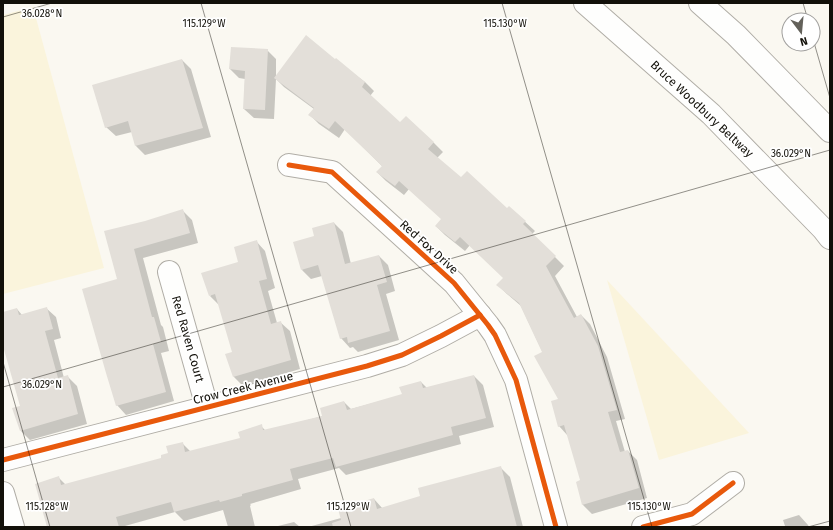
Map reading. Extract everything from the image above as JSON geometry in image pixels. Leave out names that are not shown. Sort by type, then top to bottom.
[{"type":"main road","name":"Bruce Woodbury Beltway","points":[[585,3],[711,114],[830,238]]},
{"type":"main road","points":[[700,3],[736,35],[830,131]]},
{"type":"main road","name":"Red Fox Drive","points":[[289,165],[332,172],[454,283],[495,335],[516,380],[556,527]]},
{"type":"main road","name":"Red Raven Court","points":[[169,272],[207,407]]},
{"type":"main road","name":"Crow Creek Avenue","points":[[3,460],[367,366],[402,355],[446,334],[480,315]]},
{"type":"main road","points":[[643,527],[692,514],[733,483]]},
{"type":"main road","points":[[3,493],[13,527]]},
{"type":"sand","points":[[33,7],[104,268],[3,294],[3,15]]},
{"type":"sand","points":[[607,280],[749,433],[659,460]]},
{"type":"building","points":[[306,35],[365,82],[362,87],[400,122],[406,116],[434,142],[428,149],[461,177],[467,171],[507,208],[509,206],[526,221],[523,224],[556,256],[546,266],[574,318],[581,314],[598,346],[617,410],[608,412],[620,452],[628,450],[639,488],[582,505],[576,482],[580,480],[564,425],[558,427],[551,401],[558,399],[534,356],[542,352],[519,303],[496,285],[503,278],[460,237],[455,242],[435,226],[441,219],[399,181],[395,186],[376,172],[382,166],[335,121],[329,129],[308,115],[314,108],[274,78]]},
{"type":"building","points":[[231,47],[268,49],[265,110],[243,109],[245,71],[229,69]]},
{"type":"building","points":[[182,59],[203,128],[135,146],[128,121],[105,128],[92,85]]},
{"type":"building","points":[[183,209],[190,233],[134,249],[152,317],[154,317],[161,342],[153,344],[166,392],[116,406],[82,289],[117,279],[104,231],[145,221]]},
{"type":"building","points":[[334,222],[345,264],[379,255],[387,282],[377,285],[390,331],[348,343],[347,337],[340,339],[318,265],[301,270],[293,242],[314,236],[312,228]]},
{"type":"building","points":[[257,240],[267,279],[259,281],[271,324],[281,321],[291,360],[233,377],[225,354],[232,352],[215,294],[209,296],[201,273],[238,262],[234,247]]},
{"type":"building","points":[[47,307],[53,329],[45,331],[58,378],[68,375],[78,414],[20,431],[12,408],[20,406],[3,346],[3,312],[17,308],[19,315]]},
{"type":"building","points":[[474,375],[486,418],[451,427],[453,435],[336,467],[333,458],[290,469],[293,480],[242,494],[242,496],[220,502],[219,500],[174,512],[171,502],[116,517],[119,527],[47,527],[35,484],[59,476],[61,485],[161,458],[161,455],[168,453],[166,446],[183,442],[185,452],[240,438],[238,432],[262,424],[263,430],[322,416],[320,408],[344,401],[347,410],[402,394],[399,387],[421,381],[423,388]]},
{"type":"building","points":[[501,466],[517,527],[333,527],[332,523],[341,520],[338,509],[374,498],[377,509],[420,496],[418,488]]},
{"type":"cycle path","points":[[289,165],[332,172],[454,283],[488,325],[495,335],[516,380],[556,527]]},
{"type":"cycle path","points":[[3,460],[367,366],[402,355],[480,315]]},
{"type":"cycle path","points":[[643,527],[692,514],[733,483]]}]
